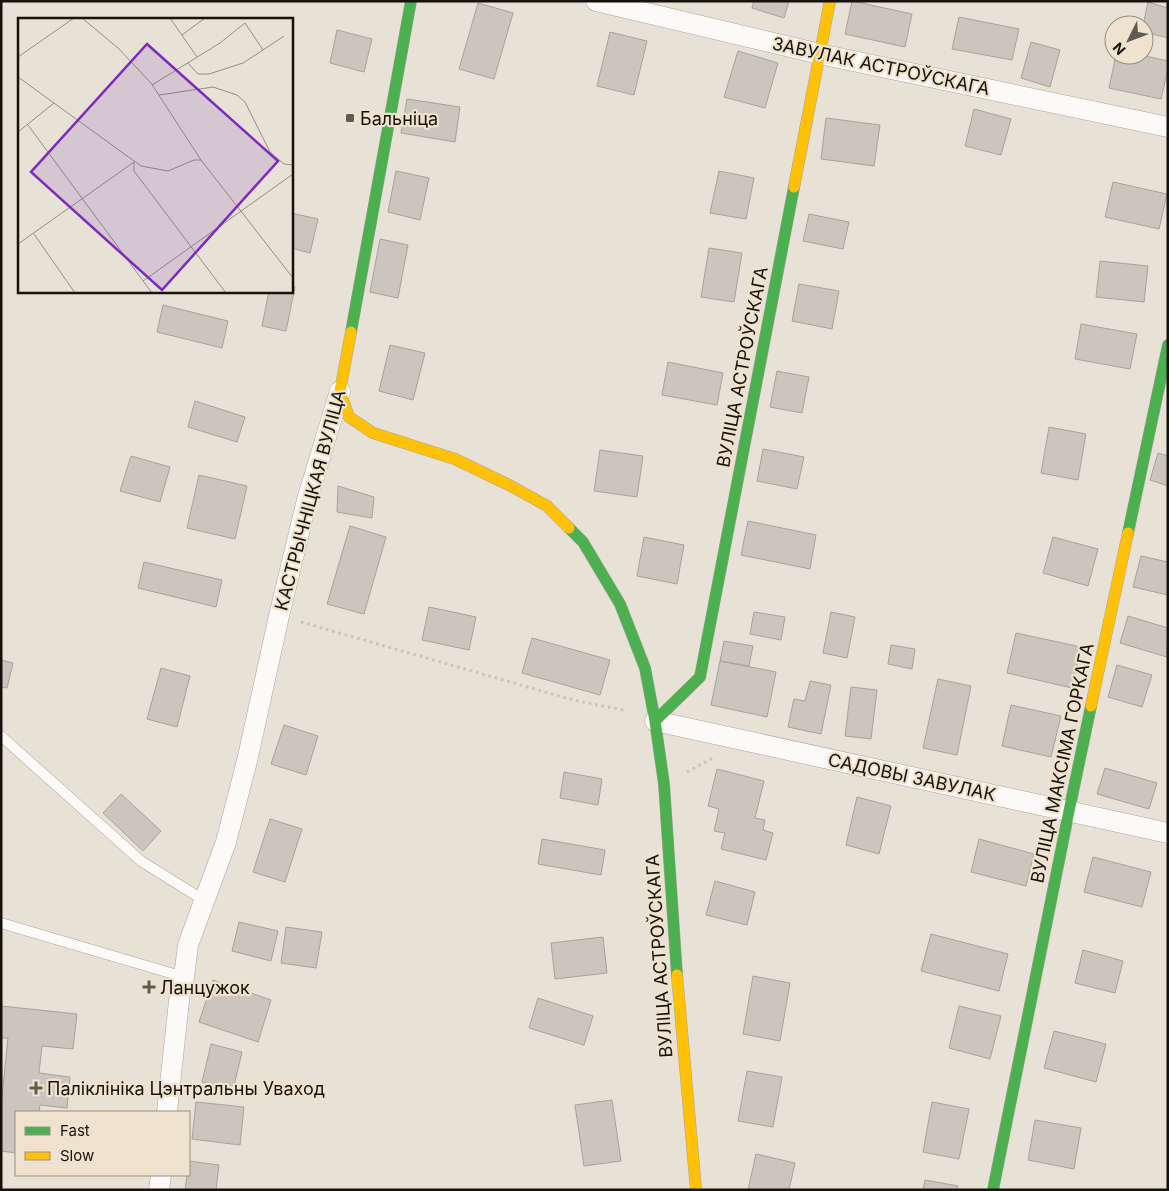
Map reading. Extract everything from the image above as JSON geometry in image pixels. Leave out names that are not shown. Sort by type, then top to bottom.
[{"type":"street","name":"КАСТРЫЧНІЦКАЯ ВУЛІЦА","points":[[167,1111],[188,945],[226,842],[245,770],[307,500],[340,391],[412,1]]},
{"type":"street","name":"ЗАВУЛАК АСТРОЎСКАГА","points":[[596,1],[820,54],[1168,127]]},
{"type":"street","name":"ВУЛІЦА АСТРОЎСКАГА","points":[[655,721],[700,677],[830,1]]},
{"type":"street","name":"ВУЛІЦА МАКСІМА ГОРКАГА","points":[[993,1190],[1069,811],[1168,345]]},
{"type":"street","name":"ВУЛІЦА АСТРОЎСКАГА","points":[[340,391],[349,417],[373,433],[455,459],[547,506],[584,542],[620,604],[645,668],[664,784],[675,948],[696,1190]]},
{"type":"street","name":"САДОВЫ ЗАВУЛАК","points":[[655,721],[1168,833]]},
{"type":"street","points":[[159,1190],[161,1176]]},
{"type":"lane","points":[[1,736],[141,862],[205,901]]},
{"type":"lane","points":[[1,922],[182,984]]},
{"type":"path","points":[[296,621],[572,700],[623,710],[629,709]]},
{"type":"path","points":[[682,774],[720,754]]},
{"type":"building","points":[[754,1],[789,1],[784,18],[752,8]]},
{"type":"building","points":[[852,1],[912,14],[905,47],[845,34]]},
{"type":"building","points":[[1148,2],[1168,8],[1168,38],[1154,34],[1154,15],[1145,15]]},
{"type":"building","points":[[478,3],[513,13],[494,79],[459,69]]},
{"type":"building","points":[[959,17],[1019,29],[1012,60],[952,49]]},
{"type":"building","points":[[337,30],[372,39],[364,72],[330,63]]},
{"type":"building","points":[[610,32],[647,41],[634,95],[597,86]]},
{"type":"building","points":[[1031,42],[1060,50],[1050,87],[1021,78]]},
{"type":"building","points":[[738,51],[778,63],[765,108],[724,97]]},
{"type":"building","points":[[1154,58],[1168,61],[1161,99],[1109,88],[1114,65],[1154,65]]},
{"type":"building","points":[[407,99],[460,107],[455,142],[401,133]]},
{"type":"building","points":[[974,109],[1011,119],[1001,155],[965,146]]},
{"type":"building","points":[[826,118],[880,125],[874,166],[821,159]]},
{"type":"building","points":[[396,171],[429,178],[420,220],[388,212]]},
{"type":"building","points":[[719,171],[754,178],[746,219],[710,213]]},
{"type":"building","points":[[1113,182],[1167,194],[1159,229],[1105,217]]},
{"type":"building","points":[[292,213],[318,219],[310,253],[292,248]]},
{"type":"building","points":[[809,214],[849,222],[843,249],[803,241]]},
{"type":"building","points":[[380,239],[408,245],[398,298],[370,292]]},
{"type":"building","points":[[709,248],[742,253],[734,302],[701,297]]},
{"type":"building","points":[[1100,261],[1148,266],[1144,302],[1096,297]]},
{"type":"building","points":[[799,284],[839,291],[832,329],[792,321]]},
{"type":"building","points":[[292,286],[295,287],[286,331],[262,326],[269,292],[292,292]]},
{"type":"building","points":[[163,305],[228,321],[222,348],[157,332]]},
{"type":"building","points":[[1081,324],[1137,334],[1130,369],[1075,359]]},
{"type":"building","points":[[390,345],[425,353],[413,400],[379,391]]},
{"type":"building","points":[[668,362],[723,373],[717,405],[662,395]]},
{"type":"building","points":[[777,371],[809,377],[802,413],[770,407]]},
{"type":"building","points":[[195,401],[245,417],[237,442],[188,427]]},
{"type":"building","points":[[1049,427],[1086,434],[1078,480],[1041,473]]},
{"type":"building","points":[[763,449],[804,457],[797,489],[757,481]]},
{"type":"building","points":[[600,450],[643,456],[637,497],[594,491]]},
{"type":"building","points":[[1158,453],[1168,456],[1168,486],[1150,480]]},
{"type":"building","points":[[131,456],[170,467],[160,502],[120,491]]},
{"type":"building","points":[[199,475],[247,486],[235,539],[187,528]]},
{"type":"building","points":[[338,486],[374,497],[372,518],[337,512]]},
{"type":"building","points":[[748,521],[816,535],[810,569],[741,555]]},
{"type":"building","points":[[350,526],[386,537],[364,614],[327,604]]},
{"type":"building","points":[[644,537],[684,545],[677,584],[637,576]]},
{"type":"building","points":[[1053,537],[1098,549],[1088,586],[1043,573]]},
{"type":"building","points":[[1141,556],[1168,562],[1168,595],[1133,587]]},
{"type":"building","points":[[144,562],[222,580],[216,607],[138,588]]},
{"type":"building","points":[[429,607],[476,617],[469,650],[422,640]]},
{"type":"building","points":[[754,612],[785,617],[781,640],[750,634]]},
{"type":"building","points":[[831,612],[855,617],[847,658],[823,653]]},
{"type":"building","points":[[1128,616],[1168,628],[1167,657],[1120,643]]},
{"type":"building","points":[[1016,633],[1081,647],[1072,688],[1007,673]]},
{"type":"building","points":[[532,638],[610,660],[600,695],[522,673]]},
{"type":"building","points":[[724,641],[753,646],[749,666],[720,661]]},
{"type":"building","points":[[891,645],[915,649],[912,669],[888,664]]},
{"type":"building","points":[[1,660],[13,663],[7,688],[1,687]]},
{"type":"building","points":[[720,661],[776,672],[767,717],[711,705]]},
{"type":"building","points":[[1117,665],[1152,675],[1142,707],[1108,697]]},
{"type":"building","points":[[161,668],[190,676],[177,727],[147,719]]},
{"type":"building","points":[[938,679],[971,686],[957,755],[923,748]]},
{"type":"building","points":[[810,681],[831,685],[821,734],[788,727],[794,699],[805,701]]},
{"type":"building","points":[[851,687],[877,690],[871,739],[845,736]]},
{"type":"building","points":[[1011,705],[1061,716],[1051,757],[1002,746]]},
{"type":"building","points":[[284,725],[318,736],[306,775],[271,764]]},
{"type":"building","points":[[1105,768],[1157,783],[1149,809],[1097,794]]},
{"type":"building","points":[[717,769],[764,781],[755,818],[765,820],[763,830],[773,833],[766,860],[721,849],[725,833],[714,831],[719,809],[708,806]]},
{"type":"building","points":[[564,772],[602,779],[598,805],[560,798]]},
{"type":"building","points":[[121,794],[161,831],[143,851],[103,813]]},
{"type":"building","points":[[857,797],[891,806],[879,854],[846,845]]},
{"type":"building","points":[[270,819],[302,829],[285,882],[253,872]]},
{"type":"building","points":[[542,839],[605,850],[601,875],[538,864]]},
{"type":"building","points":[[979,839],[1034,854],[1026,886],[971,872]]},
{"type":"building","points":[[1093,857],[1151,872],[1142,907],[1084,892]]},
{"type":"building","points":[[715,881],[755,892],[747,925],[706,915]]},
{"type":"building","points":[[239,922],[278,931],[271,961],[232,951]]},
{"type":"building","points":[[286,927],[322,932],[316,968],[281,963]]},
{"type":"building","points":[[931,934],[1008,954],[999,991],[921,971]]},
{"type":"building","points":[[603,937],[607,973],[555,979],[551,943]]},
{"type":"building","points":[[1083,950],[1123,961],[1115,993],[1075,983]]},
{"type":"building","points":[[753,976],[790,983],[780,1041],[743,1034]]},
{"type":"building","points":[[213,980],[271,1000],[258,1042],[199,1022]]},
{"type":"building","points":[[538,998],[593,1016],[584,1045],[529,1028]]},
{"type":"building","points":[[1,1006],[77,1014],[73,1049],[42,1046],[39,1073],[70,1077],[67,1108],[40,1105],[39,1111],[15,1111],[15,1153],[1,1151],[1,1106],[8,1038],[1,1038]]},
{"type":"building","points":[[959,1006],[1001,1016],[990,1059],[949,1048]]},
{"type":"building","points":[[1054,1031],[1106,1044],[1096,1082],[1044,1068]]},
{"type":"building","points":[[211,1044],[242,1052],[233,1090],[202,1082]]},
{"type":"building","points":[[747,1071],[782,1077],[773,1127],[738,1121]]},
{"type":"building","points":[[612,1100],[621,1161],[584,1166],[575,1105]]},
{"type":"building","points":[[196,1102],[244,1107],[240,1145],[192,1139]]},
{"type":"building","points":[[932,1102],[969,1109],[959,1159],[923,1152]]},
{"type":"building","points":[[1035,1120],[1081,1128],[1074,1169],[1028,1160]]},
{"type":"building","points":[[756,1154],[795,1163],[789,1190],[748,1190]]},
{"type":"building","points":[[190,1161],[219,1165],[216,1190],[185,1190],[187,1176],[190,1176]]},
{"type":"building","points":[[925,1180],[958,1186],[957,1190],[923,1190]]},
{"type":"traffic: fast","points":[[351,332],[411,1]]},
{"type":"traffic: fast","points":[[655,721],[700,677],[794,187]]},
{"type":"traffic: fast","points":[[1128,533],[1168,345]]},
{"type":"traffic: fast","points":[[569,528],[583,542],[620,604],[645,668],[664,784],[677,975]]},
{"type":"traffic: fast","points":[[993,1190],[1091,706]]},
{"type":"traffic: slow","points":[[794,187],[830,1]]},
{"type":"traffic: slow","points":[[351,332],[340,391],[349,417],[373,433],[455,459],[511,486],[547,506],[569,528]]},
{"type":"traffic: slow","points":[[1091,706],[1128,533]]},
{"type":"traffic: slow","points":[[677,975],[696,1190]]},
{"type":"place","name":"Бальніца","points":[[350,118]]},
{"type":"place","name":"Ланцужок","points":[[149,987]]},
{"type":"place","name":"Паліклініка Цэнтральны Уваход","points":[[36,1088]]}]
